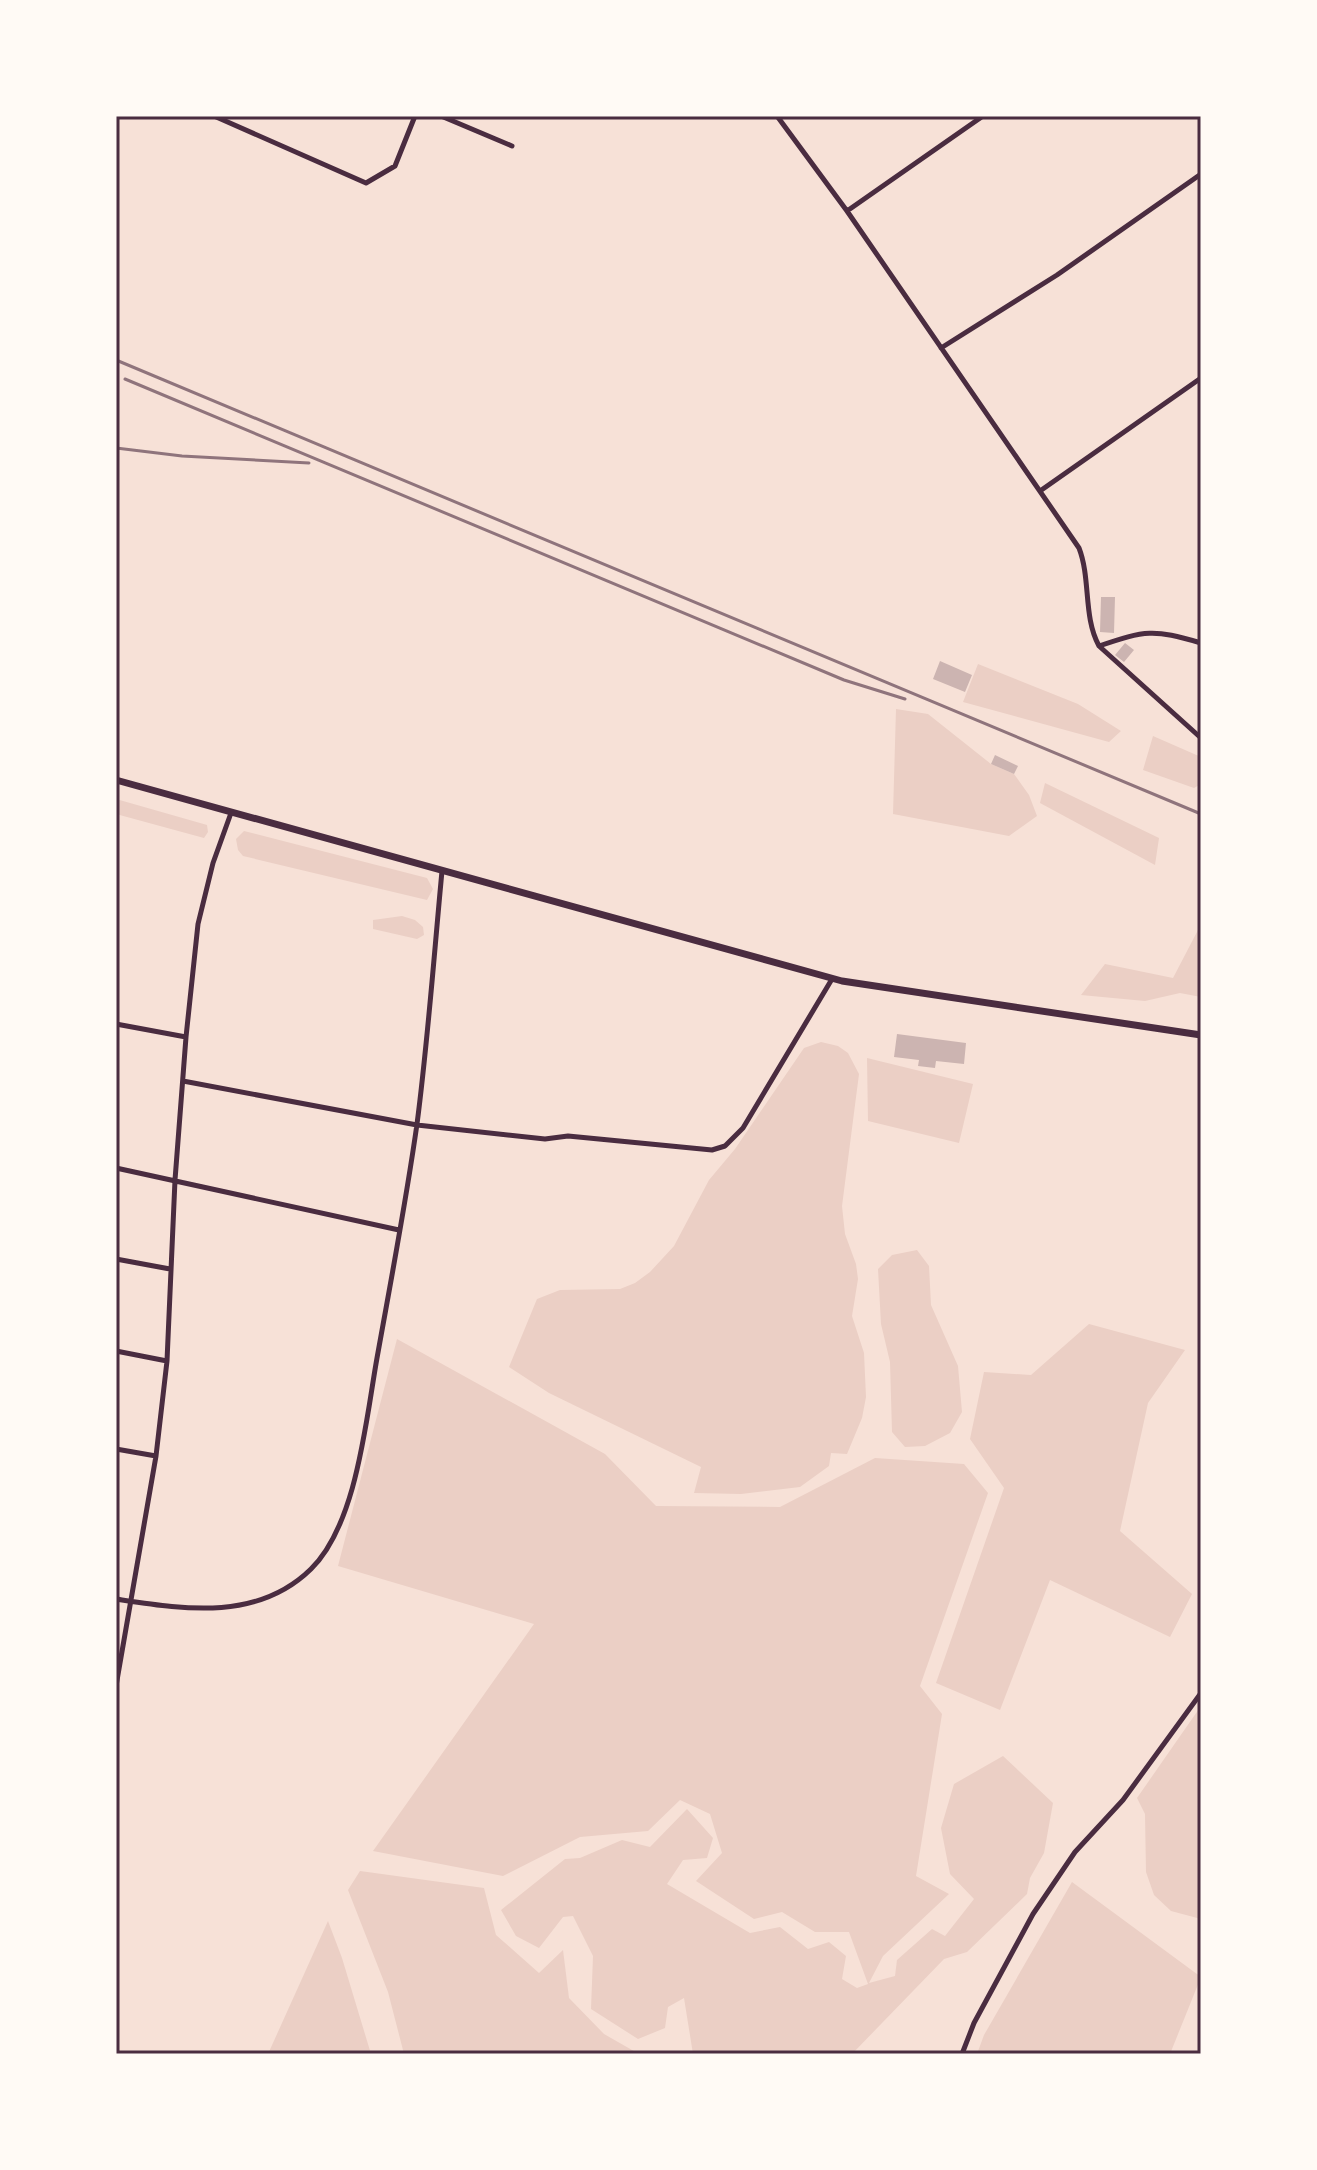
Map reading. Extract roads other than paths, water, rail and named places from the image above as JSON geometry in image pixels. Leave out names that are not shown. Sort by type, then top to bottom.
[{"type":"main road","points":[[116,780],[832,978],[879,988],[1201,1035]]},
{"type":"street","points":[[214,116],[366,183],[395,166],[415,116]]},
{"type":"street","points":[[441,116],[512,146]]},
{"type":"street","points":[[777,116],[847,211],[1079,548],[1085,567],[1092,629],[1099,646],[1201,738]]},
{"type":"street","points":[[847,211],[983,116]]},
{"type":"street","points":[[941,348],[1057,275],[1201,174]]},
{"type":"street","points":[[1040,491],[1201,378]]},
{"type":"street","points":[[1099,646],[1138,633],[1158,632],[1201,643]]},
{"type":"street","points":[[116,1686],[156,1456],[167,1361],[175,1180],[198,924],[213,863],[231,813]]},
{"type":"street","points":[[116,1599],[209,1610],[237,1607],[264,1599],[297,1581],[313,1568],[326,1552],[345,1511],[359,1458],[417,1125],[442,871]]},
{"type":"street","points":[[183,1081],[417,1125],[545,1139],[568,1136],[712,1150],[725,1146],[743,1128],[832,978]]},
{"type":"street","points":[[116,1024],[186,1037]]},
{"type":"street","points":[[116,1168],[399,1230]]},
{"type":"street","points":[[116,1259],[170,1269]]},
{"type":"street","points":[[116,1351],[167,1361]]},
{"type":"street","points":[[116,1449],[156,1456]]},
{"type":"street","points":[[962,2054],[974,2023],[1033,1914],[1075,1852],[1123,1800],[1201,1693]]},
{"type":"railway","points":[[116,360],[1201,814]]},
{"type":"railway","points":[[125,379],[844,680],[905,699]]},
{"type":"railway","points":[[116,448],[182,456],[309,463]]}]
